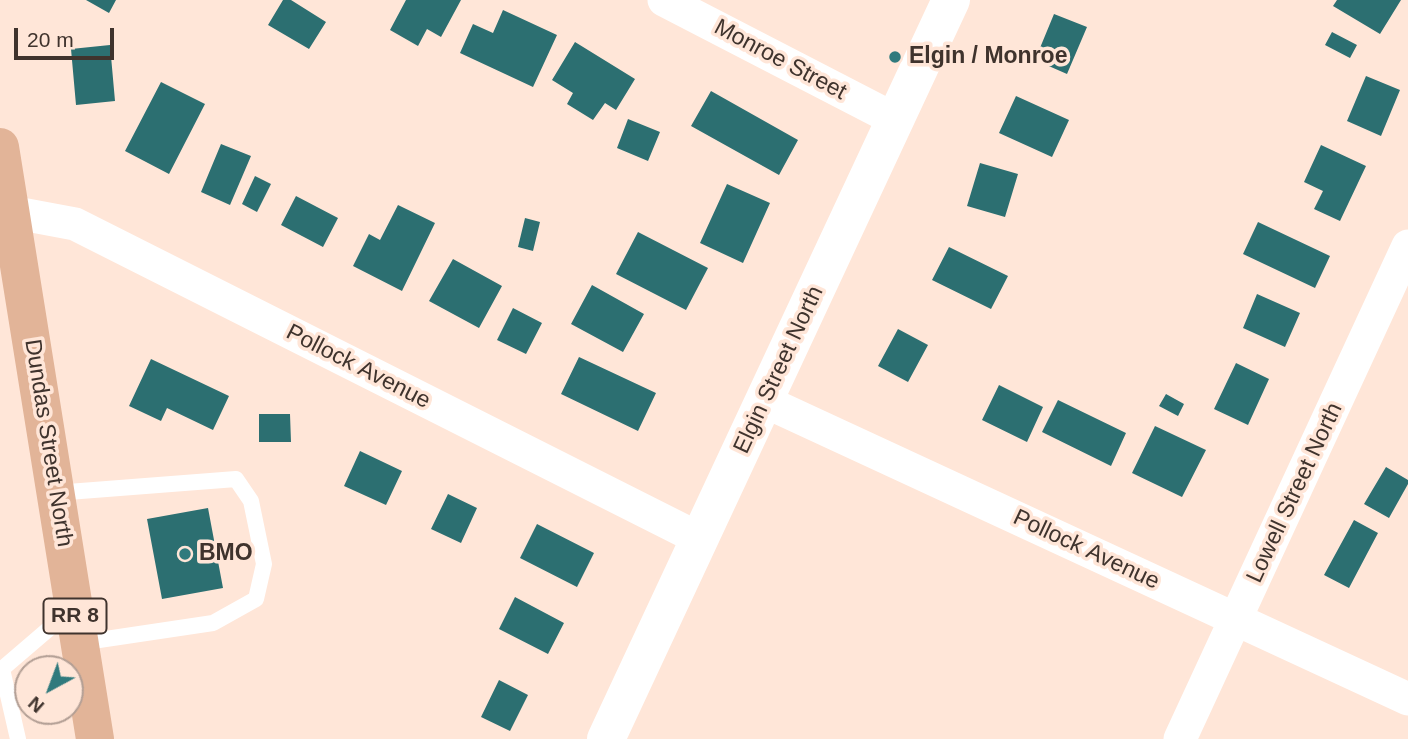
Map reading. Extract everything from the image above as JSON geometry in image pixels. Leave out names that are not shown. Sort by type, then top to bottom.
[{"type":"main road","name":"Dundas Street North","points":[[0,147],[6,211],[95,739]]},
{"type":"street","name":"Monroe Street","points":[[664,0],[896,120]]},
{"type":"street","name":"Elgin Street North","points":[[606,739],[951,0]]},
{"type":"street","name":"Pollock Avenue","points":[[6,211],[75,224],[699,539]]},
{"type":"street","name":"Lowell Street North","points":[[1180,739],[1408,246]]},
{"type":"street","name":"Pollock Avenue","points":[[764,401],[1408,699]]},
{"type":"lane","points":[[18,739],[2,669],[77,625],[213,623],[256,599],[264,564],[251,501],[236,479],[55,492]]},
{"type":"building","points":[[86,0],[116,0],[109,13]]},
{"type":"building","points":[[283,0],[291,0],[326,22],[309,49],[268,25]]},
{"type":"building","points":[[406,0],[461,0],[441,37],[427,29],[418,46],[390,30]]},
{"type":"building","points":[[1337,0],[1401,0],[1380,34],[1333,6]]},
{"type":"building","points":[[503,10],[557,35],[533,87],[460,53],[473,24],[493,33]]},
{"type":"building","points":[[1054,14],[1087,27],[1067,74],[1035,60]]},
{"type":"building","points":[[1332,32],[1357,45],[1350,58],[1325,45]]},
{"type":"building","points":[[575,42],[635,79],[616,110],[605,103],[593,120],[567,104],[573,93],[552,80]]},
{"type":"building","points":[[110,45],[115,101],[76,105],[71,49]]},
{"type":"building","points":[[1366,76],[1400,90],[1381,136],[1347,121]]},
{"type":"building","points":[[161,82],[205,104],[169,174],[125,151]]},
{"type":"building","points":[[711,91],[798,140],[779,175],[691,126]]},
{"type":"building","points":[[1016,96],[1069,120],[1052,157],[999,133]]},
{"type":"building","points":[[628,119],[660,132],[648,161],[617,148]]},
{"type":"building","points":[[221,144],[251,156],[230,205],[201,192]]},
{"type":"building","points":[[1321,145],[1366,166],[1340,221],[1314,209],[1323,191],[1304,182]]},
{"type":"building","points":[[980,163],[1018,174],[1005,217],[967,206]]},
{"type":"building","points":[[255,176],[271,184],[257,212],[242,204]]},
{"type":"building","points":[[727,184],[770,203],[743,263],[700,243]]},
{"type":"building","points":[[296,196],[338,218],[323,247],[281,225]]},
{"type":"building","points":[[398,205],[435,223],[402,291],[353,266],[369,234],[380,240]]},
{"type":"building","points":[[525,218],[540,222],[533,251],[518,247]]},
{"type":"building","points":[[1258,222],[1330,256],[1315,288],[1243,254]]},
{"type":"building","points":[[638,232],[708,268],[686,310],[616,274]]},
{"type":"building","points":[[949,247],[1008,276],[991,309],[932,280]]},
{"type":"building","points":[[453,259],[502,286],[479,328],[429,301]]},
{"type":"building","points":[[592,285],[644,314],[623,352],[571,324]]},
{"type":"building","points":[[1257,294],[1300,313],[1285,347],[1243,328]]},
{"type":"building","points":[[513,308],[542,323],[526,354],[497,340]]},
{"type":"building","points":[[898,329],[928,345],[908,382],[878,366]]},
{"type":"building","points":[[579,357],[656,393],[638,431],[561,394]]},
{"type":"building","points":[[151,359],[229,396],[213,430],[167,408],[161,421],[129,406]]},
{"type":"building","points":[[1236,363],[1269,379],[1248,425],[1214,409]]},
{"type":"building","points":[[999,385],[1043,407],[1027,442],[982,420]]},
{"type":"building","points":[[1166,394],[1184,404],[1178,416],[1159,406]]},
{"type":"building","points":[[1058,400],[1126,433],[1111,466],[1042,432]]},
{"type":"building","points":[[259,414],[290,414],[291,442],[259,442]]},
{"type":"building","points":[[1155,426],[1206,450],[1182,497],[1132,473]]},
{"type":"building","points":[[360,451],[402,471],[386,505],[344,486]]},
{"type":"building","points":[[1386,467],[1408,480],[1389,518],[1364,504]]},
{"type":"building","points":[[448,494],[477,508],[461,543],[431,529]]},
{"type":"building","name":"BMO","points":[[208,508],[223,588],[162,599],[147,519]]},
{"type":"building","points":[[1354,520],[1378,533],[1349,588],[1324,575]]},
{"type":"building","points":[[537,524],[594,553],[577,587],[520,558]]},
{"type":"building","points":[[515,597],[564,623],[548,654],[499,629]]},
{"type":"building","points":[[499,680],[528,695],[510,731],[481,717]]},
{"type":"place","name":"Elgin / Monroe","points":[[895,57]]},
{"type":"place","name":"BMO","points":[[185,554]]}]
